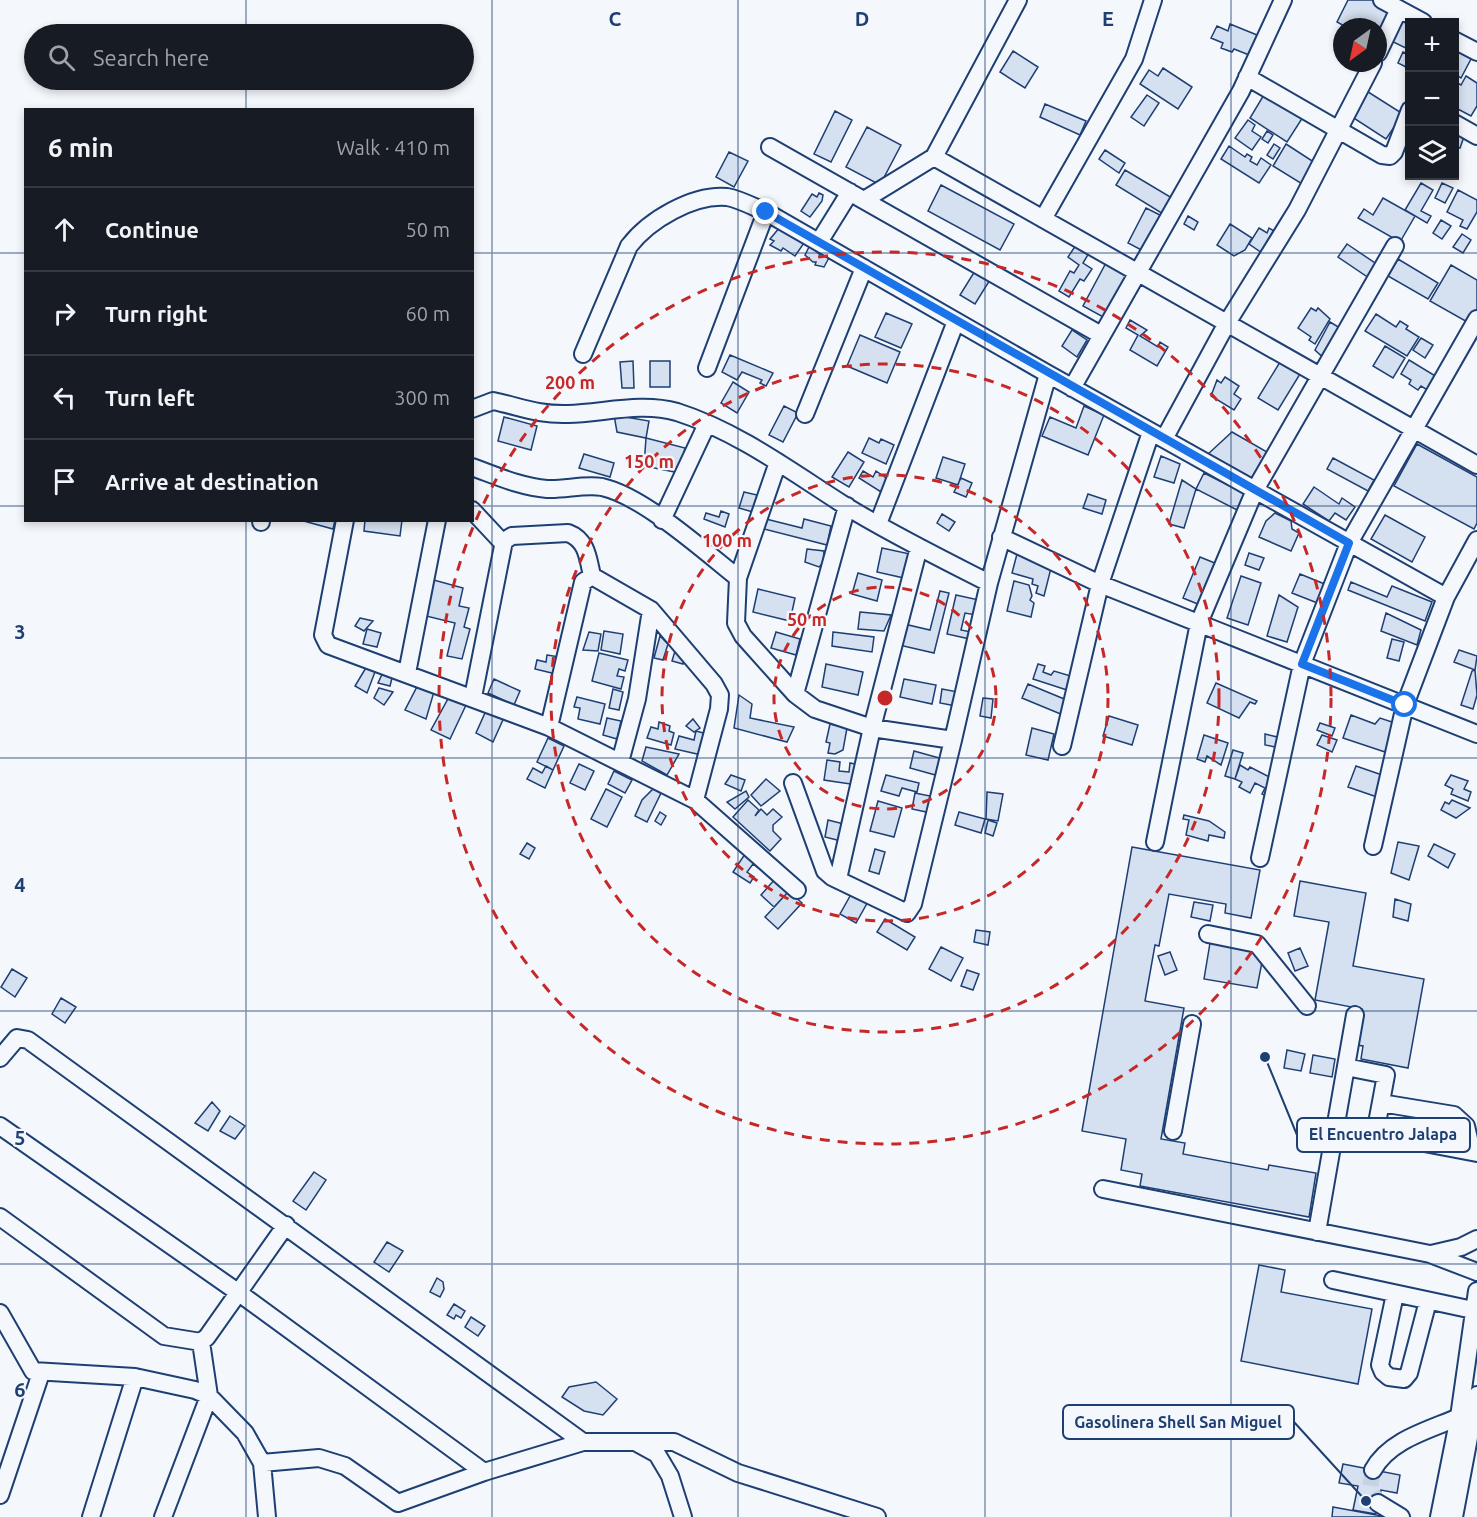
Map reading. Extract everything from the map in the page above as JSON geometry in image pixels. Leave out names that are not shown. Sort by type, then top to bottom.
[{"type":"street","points":[[819,242],[857,196],[934,157],[1018,0]]},
{"type":"street","points":[[1043,219],[1134,59],[1153,0]]},
{"type":"street","points":[[1072,388],[1101,335],[1140,273],[1247,77],[1283,0]]},
{"type":"street","points":[[1382,0],[1416,18]]},
{"type":"street","points":[[1387,34],[1399,9]]},
{"type":"street","points":[[1459,42],[1477,52]]},
{"type":"street","points":[[1062,746],[1100,584],[1158,435],[1297,210],[1369,72]]},
{"type":"street","points":[[1247,77],[1382,154],[1390,156],[1405,122]]},
{"type":"street","points":[[1459,125],[1477,136]]},
{"type":"street","points":[[770,147],[1101,335]]},
{"type":"street","points":[[934,157],[1477,465]]},
{"type":"street","points":[[583,354],[629,246],[640,232],[686,206],[705,199],[728,197],[766,212],[1072,388],[1446,597]]},
{"type":"street","points":[[707,368],[766,212]]},
{"type":"street","points":[[1155,842],[1199,623],[1255,490],[1322,377],[1395,246]]},
{"type":"street","points":[[805,414],[864,268]]},
{"type":"street","points":[[1260,858],[1302,664],[1349,543],[1477,319]]},
{"type":"street","points":[[878,524],[956,321]]},
{"type":"street","points":[[793,783],[825,871],[907,913],[911,909],[1001,537],[1048,374]]},
{"type":"street","points":[[474,408],[493,401],[522,411],[553,414],[616,408],[675,412],[707,424],[778,462],[878,524],[989,583]]},
{"type":"street","points":[[662,520],[707,424]]},
{"type":"street","points":[[778,462],[738,578],[736,623],[743,636],[795,694],[814,709],[872,728],[953,740]]},
{"type":"street","points":[[474,468],[527,486],[548,489],[600,487],[621,493],[662,520],[738,578]]},
{"type":"street","points":[[795,694],[847,506]]},
{"type":"street","points":[[474,512],[500,540],[504,541]]},
{"type":"street","points":[[345,522],[323,635],[328,645],[549,727],[695,800],[797,890]]},
{"type":"street","points":[[407,673],[437,522]]},
{"type":"street","points":[[473,698],[504,541],[512,536],[568,533],[577,536],[586,547],[592,576],[651,610],[714,684],[720,695],[719,709],[695,800]]},
{"type":"street","points":[[1001,537],[1100,584],[1477,734]]},
{"type":"street","points":[[1373,846],[1405,705],[1446,597],[1477,540]]},
{"type":"street","points":[[838,879],[872,728],[919,547]]},
{"type":"street","points":[[549,727],[583,582],[592,576]]},
{"type":"street","points":[[620,762],[637,699],[651,610]]},
{"type":"street","points":[[1208,934],[1257,944],[1307,1006]]},
{"type":"street","points":[[1317,1232],[1355,1015]]},
{"type":"street","points":[[1173,1131],[1192,1024]]},
{"type":"street","points":[[0,1058],[17,1038],[28,1040],[583,1442]]},
{"type":"street","points":[[1346,1067],[1386,1075],[1376,1134]]},
{"type":"street","points":[[1335,1126],[1475,1153],[1466,1126],[1454,1115],[1381,1103]]},
{"type":"street","points":[[0,1126],[239,1293],[484,1472]]},
{"type":"street","points":[[1103,1189],[1430,1254],[1477,1272]]},
{"type":"street","points":[[0,1217],[164,1336],[201,1346]]},
{"type":"street","points":[[163,1517],[209,1396],[201,1346],[286,1225]]},
{"type":"street","points":[[1430,1254],[1461,1247],[1477,1239]]},
{"type":"street","points":[[1333,1280],[1473,1310]]},
{"type":"street","points":[[1439,1517],[1459,1417],[1477,1291]]},
{"type":"street","points":[[1395,1294],[1380,1365],[1383,1372],[1397,1379],[1404,1378],[1409,1373],[1428,1301]]},
{"type":"street","points":[[0,1313],[33,1371],[135,1377],[195,1390],[209,1396],[245,1433],[262,1462],[267,1517]]},
{"type":"street","points":[[0,1495],[42,1373]]},
{"type":"street","points":[[91,1517],[135,1377]]},
{"type":"street","points":[[1454,1517],[1472,1455],[1477,1395]]},
{"type":"street","points":[[1373,1470],[1380,1456],[1397,1444],[1459,1417]]},
{"type":"street","points":[[262,1462],[319,1458],[345,1466],[398,1503],[484,1472],[583,1442],[674,1442],[738,1473],[877,1517]]},
{"type":"street","points":[[636,1443],[657,1454],[670,1476],[683,1517]]},
{"type":"street","points":[[1378,1503],[1401,1517]]},
{"type":"building","points":[[1348,0],[1378,0],[1393,8],[1387,19],[1339,18]]},
{"type":"building","points":[[1398,15],[1405,19],[1405,48],[1387,39]]},
{"type":"building","points":[[1230,24],[1257,35],[1249,55],[1234,49],[1232,52],[1221,48],[1223,43],[1211,38],[1217,26],[1228,31]]},
{"type":"building","points":[[1459,50],[1472,57],[1461,78],[1459,77]]},
{"type":"building","points":[[1013,51],[1038,67],[1025,88],[1000,72]]},
{"type":"building","points":[[1403,52],[1405,53],[1405,66],[1398,63]]},
{"type":"building","points":[[1163,68],[1192,87],[1178,109],[1140,84],[1149,70],[1158,76]]},
{"type":"building","points":[[1466,76],[1477,83],[1477,106],[1471,116],[1459,110],[1459,84],[1461,85]]},
{"type":"building","points":[[1365,90],[1403,114],[1386,139],[1349,115]]},
{"type":"building","points":[[1265,93],[1303,117],[1287,142],[1250,118]]},
{"type":"building","points":[[1147,95],[1159,103],[1144,126],[1131,117]]},
{"type":"building","points":[[1045,104],[1086,121],[1080,135],[1040,117]]},
{"type":"building","points":[[835,111],[852,120],[831,162],[814,154]]},
{"type":"building","points":[[1248,120],[1255,125],[1252,131],[1261,137],[1252,150],[1235,138]]},
{"type":"building","points":[[867,127],[901,145],[880,185],[846,167]]},
{"type":"building","points":[[1459,129],[1466,131],[1459,148]]},
{"type":"building","points":[[1267,131],[1273,135],[1268,143],[1262,139]]},
{"type":"building","points":[[1274,144],[1280,148],[1273,159],[1267,155]]},
{"type":"building","points":[[1286,144],[1320,166],[1307,187],[1273,166]]},
{"type":"building","points":[[1229,146],[1245,157],[1247,154],[1252,157],[1250,161],[1257,165],[1261,158],[1271,165],[1259,183],[1221,159]]},
{"type":"building","points":[[1105,150],[1125,163],[1119,173],[1099,159]]},
{"type":"building","points":[[729,152],[748,161],[734,187],[716,177]]},
{"type":"building","points":[[1125,170],[1177,201],[1168,217],[1116,185]]},
{"type":"building","points":[[1421,183],[1433,190],[1421,211],[1431,216],[1427,223],[1405,210]]},
{"type":"building","points":[[1442,183],[1453,188],[1445,203],[1435,198]]},
{"type":"building","points":[[941,185],[1014,224],[1000,250],[928,211]]},
{"type":"building","points":[[1458,190],[1477,200],[1477,212],[1467,229],[1460,226],[1463,220],[1447,212]]},
{"type":"building","points":[[819,193],[823,195],[822,201],[810,217],[801,211],[812,194],[817,197]]},
{"type":"building","points":[[1383,198],[1415,216],[1400,242],[1358,218],[1364,209],[1373,215]]},
{"type":"building","points":[[1146,208],[1168,219],[1149,254],[1128,243]]},
{"type":"building","points":[[1188,216],[1198,222],[1194,230],[1184,224]]},
{"type":"building","points":[[1441,220],[1451,226],[1442,239],[1433,233]]},
{"type":"building","points":[[1230,224],[1252,238],[1245,250],[1234,256],[1217,245]]},
{"type":"building","points":[[780,227],[804,243],[795,256],[783,248],[781,251],[770,245],[774,241],[770,239]]},
{"type":"building","points":[[1259,228],[1267,233],[1269,228],[1279,234],[1265,255],[1249,244]]},
{"type":"building","points":[[1462,234],[1471,240],[1463,253],[1453,247]]},
{"type":"building","points":[[1347,244],[1378,265],[1369,278],[1338,257]]},
{"type":"building","points":[[810,245],[820,255],[824,251],[830,256],[824,267],[815,265],[816,262],[805,255]]},
{"type":"building","points":[[1076,245],[1089,253],[1083,263],[1092,269],[1084,281],[1080,279],[1069,297],[1059,291],[1070,271],[1074,273],[1079,265],[1068,257]]},
{"type":"building","points":[[1398,259],[1438,283],[1428,299],[1388,276]]},
{"type":"building","points":[[1107,261],[1129,273],[1105,318],[1083,306]]},
{"type":"building","points":[[1451,265],[1477,280],[1477,309],[1469,323],[1430,301]]},
{"type":"building","points":[[978,266],[993,275],[975,304],[960,295]]},
{"type":"building","points":[[1311,308],[1316,311],[1318,308],[1330,319],[1315,344],[1309,340],[1311,337],[1298,328]]},
{"type":"building","points":[[886,313],[912,324],[901,348],[875,337]]},
{"type":"building","points":[[1376,314],[1396,327],[1400,321],[1408,326],[1406,329],[1419,337],[1407,356],[1365,331]]},
{"type":"building","points":[[1130,320],[1147,330],[1140,336],[1158,347],[1160,342],[1168,347],[1157,366],[1130,350],[1138,335],[1126,328]]},
{"type":"building","points":[[1330,322],[1345,331],[1328,362],[1315,350]]},
{"type":"building","points":[[1072,330],[1087,340],[1077,357],[1062,346]]},
{"type":"building","points":[[860,335],[900,352],[887,383],[847,366]]},
{"type":"building","points":[[1421,338],[1433,345],[1425,358],[1413,350]]},
{"type":"building","points":[[1385,346],[1405,358],[1393,378],[1373,366]]},
{"type":"building","points":[[730,355],[773,373],[766,386],[760,383],[762,380],[742,372],[737,380],[722,372]]},
{"type":"building","points":[[1409,360],[1437,377],[1429,391],[1421,386],[1418,390],[1409,384],[1411,380],[1401,374]]},
{"type":"building","points":[[633,361],[634,388],[622,388],[620,362]]},
{"type":"building","points":[[650,361],[670,361],[670,387],[650,387]]},
{"type":"building","points":[[1280,362],[1300,374],[1278,410],[1258,398]]},
{"type":"building","points":[[1225,377],[1239,386],[1234,394],[1241,399],[1234,410],[1211,396],[1217,380],[1221,383]]},
{"type":"building","points":[[733,382],[749,392],[737,413],[721,403]]},
{"type":"building","points":[[784,406],[798,413],[783,442],[769,435]]},
{"type":"building","points":[[1084,406],[1104,415],[1088,455],[1042,436],[1050,417],[1076,428]]},
{"type":"building","points":[[614,415],[649,421],[646,438],[617,432]]},
{"type":"building","points":[[504,417],[537,426],[531,450],[498,441]]},
{"type":"building","points":[[1232,432],[1267,452],[1251,479],[1208,454]]},
{"type":"building","points":[[646,438],[685,448],[680,473],[644,466]]},
{"type":"building","points":[[869,438],[879,443],[881,439],[894,445],[886,464],[862,453]]},
{"type":"building","points":[[1417,444],[1477,477],[1477,523],[1474,529],[1394,486]]},
{"type":"building","points":[[848,452],[864,462],[849,487],[832,477]]},
{"type":"building","points":[[584,454],[614,463],[610,477],[579,468]]},
{"type":"building","points":[[1161,456],[1180,464],[1174,483],[1154,477]]},
{"type":"building","points":[[943,457],[965,464],[958,485],[936,478]]},
{"type":"building","points":[[1333,458],[1374,480],[1368,491],[1327,469]]},
{"type":"building","points":[[863,471],[873,477],[876,471],[889,480],[881,492],[859,478]]},
{"type":"building","points":[[1204,473],[1246,494],[1237,510],[1196,489]]},
{"type":"building","points":[[961,478],[972,483],[966,497],[954,492]]},
{"type":"building","points":[[1182,480],[1196,489],[1184,528],[1169,524]]},
{"type":"building","points":[[1314,487],[1339,504],[1342,498],[1355,507],[1346,520],[1335,513],[1329,521],[1303,504]]},
{"type":"building","points":[[744,492],[757,495],[753,512],[739,508]]},
{"type":"building","points":[[1088,494],[1106,500],[1102,514],[1083,508]]},
{"type":"building","points":[[721,511],[729,514],[725,527],[704,519],[706,513],[719,517]]},
{"type":"building","points":[[1275,513],[1291,521],[1292,529],[1299,533],[1291,551],[1259,537],[1266,521]]},
{"type":"building","points":[[942,514],[955,522],[949,531],[937,523]]},
{"type":"building","points":[[1385,515],[1425,537],[1412,562],[1371,539]]},
{"type":"building","points":[[766,519],[802,528],[804,519],[831,526],[827,545],[764,529]]},
{"type":"building","points":[[307,522],[335,522],[333,529]]},
{"type":"building","points":[[365,522],[402,522],[400,536],[364,531]]},
{"type":"building","points":[[882,548],[910,554],[904,578],[877,572]]},
{"type":"building","points":[[807,549],[824,551],[823,563],[819,567],[805,562]]},
{"type":"building","points":[[1249,553],[1264,558],[1259,570],[1245,565]]},
{"type":"building","points":[[1017,554],[1052,564],[1044,596],[1036,593],[1038,586],[1032,584],[1033,579],[1012,573]]},
{"type":"building","points":[[1200,557],[1222,566],[1205,607],[1183,598]]},
{"type":"building","points":[[858,573],[882,580],[877,601],[852,594]]},
{"type":"building","points":[[1300,574],[1327,585],[1320,604],[1292,593]]},
{"type":"building","points":[[1241,576],[1261,583],[1248,625],[1227,618]]},
{"type":"building","points":[[430,579],[463,588],[459,606],[469,608],[464,627],[470,629],[462,659],[447,656],[455,623],[422,615]]},
{"type":"building","points":[[1014,581],[1029,585],[1032,596],[1030,600],[1034,603],[1031,617],[1007,611]]},
{"type":"building","points":[[1351,582],[1387,597],[1392,586],[1432,602],[1425,621],[1348,590]]},
{"type":"building","points":[[758,589],[795,598],[790,621],[753,612]]},
{"type":"building","points":[[940,591],[949,593],[934,653],[899,645],[904,624],[930,630]]},
{"type":"building","points":[[956,595],[979,600],[976,615],[965,613],[961,630],[971,632],[970,639],[947,634]]},
{"type":"building","points":[[1279,595],[1298,607],[1287,642],[1267,636]]},
{"type":"building","points":[[860,612],[891,615],[884,631],[858,629]]},
{"type":"building","points":[[1386,613],[1421,630],[1417,645],[1381,631]]},
{"type":"building","points":[[360,618],[373,621],[364,631],[355,626]]},
{"type":"building","points":[[367,629],[381,633],[377,647],[363,644]]},
{"type":"building","points":[[604,631],[623,634],[620,654],[601,650]]},
{"type":"building","points":[[589,632],[601,634],[598,651],[583,650]]},
{"type":"building","points":[[776,632],[800,639],[796,655],[771,648]]},
{"type":"building","points":[[833,632],[874,637],[872,652],[832,646]]},
{"type":"building","points":[[660,636],[668,644],[663,660],[654,658]]},
{"type":"building","points":[[1392,639],[1404,642],[1399,661],[1387,658]]},
{"type":"building","points":[[1459,650],[1477,656],[1475,670],[1454,662]]},
{"type":"building","points":[[675,651],[685,656],[683,664],[672,661]]},
{"type":"building","points":[[599,653],[628,660],[625,671],[619,669],[617,676],[624,677],[621,689],[592,681]]},
{"type":"building","points":[[547,655],[560,657],[556,674],[535,669],[537,660],[546,662]]},
{"type":"building","points":[[370,661],[378,664],[367,693],[355,686]]},
{"type":"building","points":[[826,664],[863,672],[858,695],[822,687]]},
{"type":"building","points":[[1038,664],[1045,666],[1043,672],[1051,675],[1054,671],[1074,677],[1070,691],[1033,679]]},
{"type":"building","points":[[386,666],[394,670],[390,686],[378,683]]},
{"type":"building","points":[[1475,670],[1477,695],[1473,709],[1461,705],[1472,671]]},
{"type":"building","points":[[421,679],[436,685],[426,719],[405,710]]},
{"type":"building","points":[[494,679],[520,691],[514,705],[488,693]]},
{"type":"building","points":[[904,679],[936,685],[932,704],[900,697]]},
{"type":"building","points":[[1216,683],[1257,701],[1255,704],[1250,702],[1239,718],[1207,703]]},
{"type":"building","points":[[1028,684],[1069,701],[1063,715],[1022,698]]},
{"type":"building","points":[[379,688],[393,692],[384,705],[374,698]]},
{"type":"building","points":[[613,689],[623,692],[619,710],[609,708]]},
{"type":"building","points":[[942,689],[958,692],[956,706],[940,703]]},
{"type":"building","points":[[739,695],[752,704],[750,718],[794,727],[787,742],[734,728]]},
{"type":"building","points":[[449,697],[467,703],[450,739],[431,730]]},
{"type":"building","points":[[577,697],[605,704],[600,724],[578,719],[580,708],[574,707]]},
{"type":"building","points":[[983,698],[993,699],[991,718],[980,716]]},
{"type":"building","points":[[489,704],[506,713],[493,742],[476,733]]},
{"type":"building","points":[[1351,715],[1375,724],[1380,718],[1395,723],[1385,752],[1343,738]]},
{"type":"building","points":[[1109,716],[1138,725],[1132,745],[1103,736]]},
{"type":"building","points":[[607,718],[621,721],[617,739],[603,735]]},
{"type":"building","points":[[693,719],[700,728],[694,732],[686,726]]},
{"type":"building","points":[[659,722],[670,726],[669,731],[674,733],[671,745],[647,738],[651,727],[658,729]]},
{"type":"building","points":[[1320,723],[1335,728],[1332,736],[1317,730]]},
{"type":"building","points":[[830,724],[847,728],[843,750],[835,754],[828,753],[830,743],[826,742]]},
{"type":"building","points":[[1032,728],[1054,734],[1048,760],[1026,755]]},
{"type":"building","points":[[696,731],[711,735],[706,756],[675,749],[679,736],[694,740]]},
{"type":"building","points":[[1265,734],[1277,737],[1281,748],[1265,745]]},
{"type":"building","points":[[1204,735],[1228,743],[1221,765],[1207,756],[1205,762],[1197,759]]},
{"type":"building","points":[[1322,735],[1337,740],[1332,752],[1317,745]]},
{"type":"building","points":[[548,738],[564,746],[553,770],[537,762]]},
{"type":"building","points":[[646,747],[679,754],[667,775],[642,761]]},
{"type":"building","points":[[1233,750],[1243,753],[1235,779],[1225,776]]},
{"type":"building","points":[[914,751],[943,759],[939,776],[910,768]]},
{"type":"building","points":[[827,760],[840,762],[839,771],[849,772],[850,763],[860,765],[857,785],[824,780]]},
{"type":"building","points":[[579,764],[594,771],[585,790],[570,783]]},
{"type":"building","points":[[1240,765],[1248,770],[1250,767],[1275,780],[1266,796],[1262,794],[1265,788],[1255,783],[1250,793],[1239,787],[1242,782],[1235,779]]},
{"type":"building","points":[[546,766],[553,770],[545,788],[527,779],[533,768],[542,773]]},
{"type":"building","points":[[1356,766],[1385,776],[1377,797],[1348,787]]},
{"type":"building","points":[[614,771],[632,780],[625,793],[608,784]]},
{"type":"building","points":[[731,775],[745,780],[741,791],[725,784]]},
{"type":"building","points":[[886,775],[919,783],[917,792],[902,788],[899,796],[881,791]]},
{"type":"building","points":[[1451,775],[1468,781],[1464,789],[1471,792],[1468,801],[1451,794],[1453,789],[1445,785]]},
{"type":"building","points":[[766,779],[780,791],[761,806],[751,795]]},
{"type":"building","points":[[606,789],[622,797],[607,827],[591,819]]},
{"type":"building","points":[[653,789],[661,793],[647,822],[635,816],[642,800]]},
{"type":"building","points":[[746,791],[749,797],[735,809],[727,802]]},
{"type":"building","points":[[987,792],[1003,794],[998,821],[986,819]]},
{"type":"building","points":[[915,793],[935,797],[931,813],[912,809]]},
{"type":"building","points":[[748,800],[759,810],[755,816],[761,809],[767,815],[773,809],[782,817],[773,825],[773,831],[781,839],[770,851],[733,817]]},
{"type":"building","points":[[1452,800],[1470,808],[1456,818],[1441,810],[1445,802],[1449,804]]},
{"type":"building","points":[[878,801],[902,808],[894,837],[870,831]]},
{"type":"building","points":[[660,812],[666,816],[661,825],[655,821]]},
{"type":"building","points":[[959,812],[985,819],[981,833],[955,825]]},
{"type":"building","points":[[1184,815],[1209,821],[1225,832],[1224,838],[1209,835],[1208,841],[1186,835],[1189,820],[1183,819]]},
{"type":"building","points":[[828,820],[848,825],[845,842],[825,837]]},
{"type":"building","points":[[988,820],[997,823],[993,836],[985,833]]},
{"type":"building","points":[[1398,842],[1419,846],[1409,880],[1391,873]]},
{"type":"building","points":[[527,843],[535,848],[529,859],[520,854]]},
{"type":"building","points":[[1434,844],[1455,854],[1448,868],[1428,856]]},
{"type":"building","points":[[1132,847],[1260,870],[1251,918],[1225,913],[1226,904],[1169,894],[1159,946],[1155,945],[1145,1001],[1184,1008],[1161,1139],[1185,1143],[1183,1154],[1268,1170],[1269,1165],[1316,1173],[1309,1217],[1140,1186],[1142,1174],[1121,1170],[1126,1139],[1082,1131]]},
{"type":"building","points":[[875,849],[885,852],[879,874],[869,871]]},
{"type":"building","points":[[747,851],[765,863],[761,870],[753,864],[747,872],[754,877],[750,883],[733,872]]},
{"type":"building","points":[[775,879],[789,891],[774,907],[761,895]]},
{"type":"building","points":[[1300,881],[1366,893],[1353,966],[1424,979],[1408,1068],[1361,1059],[1363,1046],[1356,1045],[1362,1009],[1315,1000],[1329,922],[1294,916]]},
{"type":"building","points":[[854,889],[870,898],[856,923],[840,914]]},
{"type":"building","points":[[789,891],[802,903],[778,929],[765,917]]},
{"type":"building","points":[[1395,899],[1411,904],[1408,921],[1393,917]]},
{"type":"building","points":[[1194,902],[1213,905],[1210,921],[1191,917]]},
{"type":"building","points":[[885,919],[915,937],[907,950],[877,932]]},
{"type":"building","points":[[976,930],[990,932],[988,945],[974,942]]},
{"type":"building","points":[[1210,943],[1250,950],[1262,962],[1257,988],[1204,979]]},
{"type":"building","points":[[941,947],[963,958],[951,981],[929,969]]},
{"type":"building","points":[[1300,948],[1308,966],[1295,971],[1288,953]]},
{"type":"building","points":[[1170,952],[1177,970],[1165,975],[1158,956]]},
{"type":"building","points":[[12,969],[27,978],[15,997],[1,987]]},
{"type":"building","points":[[967,970],[979,974],[973,990],[961,986]]},
{"type":"building","points":[[61,998],[76,1007],[65,1023],[52,1014]]},
{"type":"building","points":[[1287,1050],[1305,1054],[1301,1071],[1284,1068]]},
{"type":"building","points":[[1313,1055],[1335,1059],[1332,1077],[1310,1073]]},
{"type":"building","points":[[212,1102],[220,1111],[208,1131],[195,1123]]},
{"type":"building","points":[[230,1116],[245,1126],[235,1139],[220,1131]]},
{"type":"building","points":[[314,1172],[326,1180],[306,1210],[293,1201]]},
{"type":"building","points":[[387,1242],[403,1251],[389,1272],[374,1262]]},
{"type":"building","points":[[1259,1265],[1285,1270],[1281,1292],[1372,1309],[1358,1384],[1241,1361]]},
{"type":"building","points":[[437,1278],[443,1282],[444,1289],[440,1297],[430,1292]]},
{"type":"building","points":[[454,1304],[465,1311],[461,1318],[456,1315],[454,1319],[447,1315]]},
{"type":"building","points":[[471,1317],[485,1326],[478,1336],[465,1327]]},
{"type":"building","points":[[596,1382],[617,1399],[603,1415],[584,1411],[562,1397],[569,1387]]},
{"type":"building","points":[[1343,1464],[1400,1475],[1397,1493],[1381,1490],[1376,1514],[1353,1510],[1358,1486],[1339,1483]]},
{"type":"building","points":[[1333,1507],[1387,1517],[1332,1517]]},
{"type":"tunnel","points":[[1373,1470],[1370,1489],[1378,1503]]},
{"type":"place","name":"El Encuentro Jalapa","points":[[1265,1057]]},
{"type":"place","name":"Gasolinera Shell San Miguel","points":[[1366,1501]]},
{"type":"route","points":[[766,212],[1349,543],[1302,664],[1405,705]]}]
